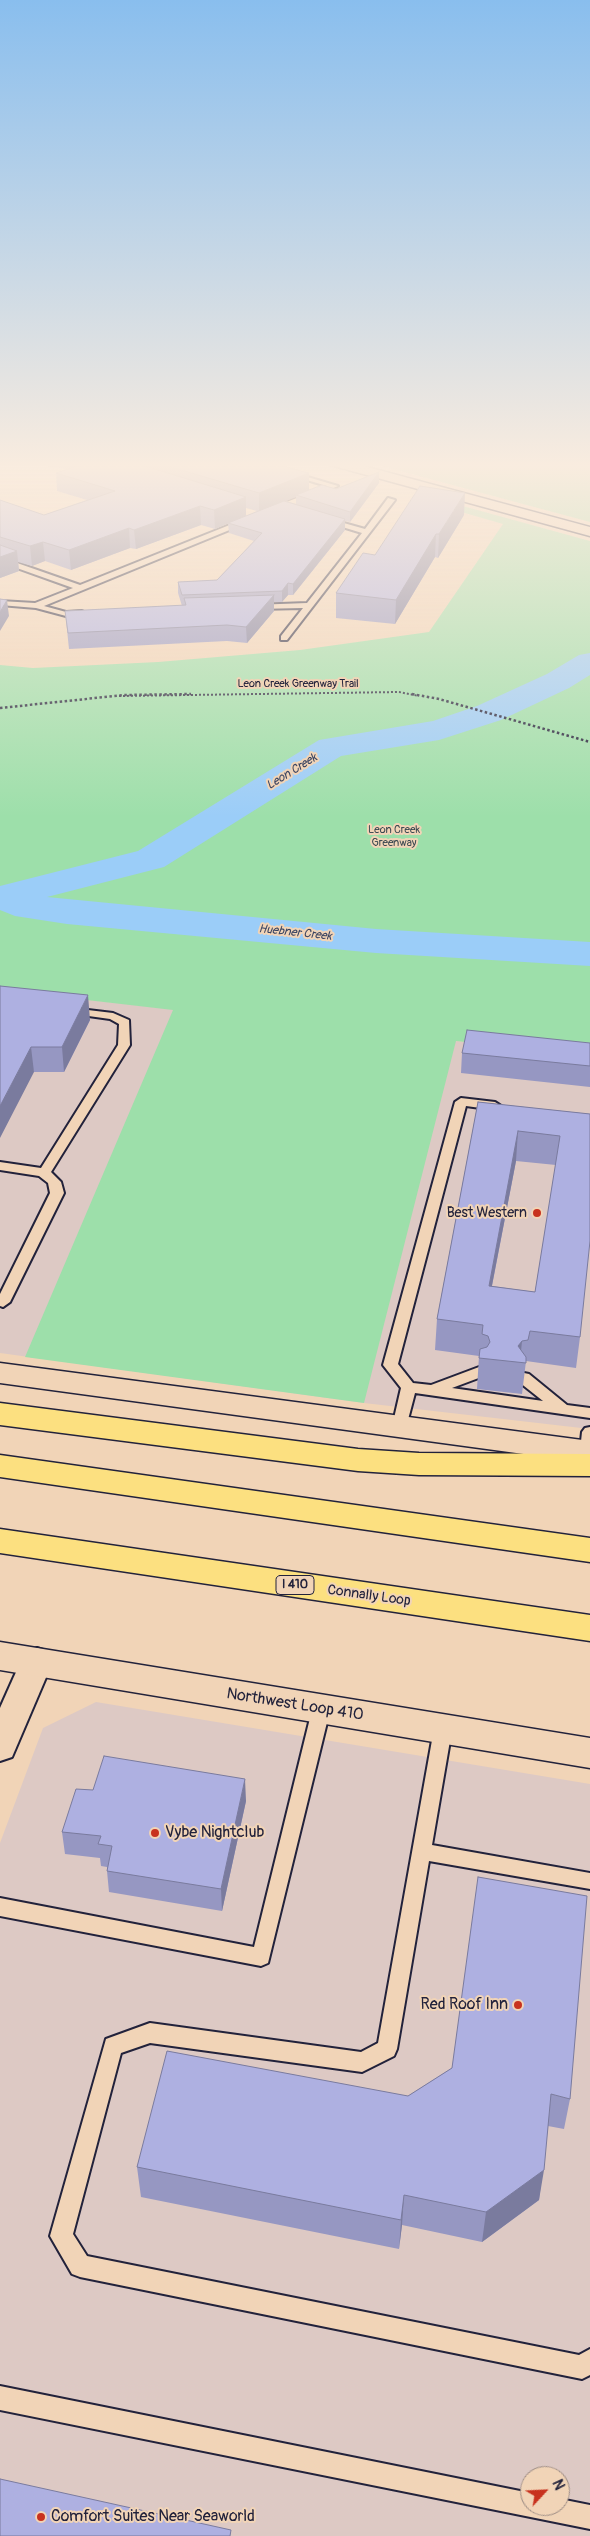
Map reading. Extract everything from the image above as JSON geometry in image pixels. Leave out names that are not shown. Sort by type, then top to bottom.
[{"type":"highway","points":[[0,1414],[358,1460],[419,1464],[589,1450]]},
{"type":"highway","points":[[0,1466],[590,1550]]},
{"type":"highway","name":"Connally Loop","points":[[0,1541],[590,1628]]},
{"type":"main road","points":[[0,1373],[400,1427],[589,1450]]},
{"type":"main road","name":"Northwest Loop 410","points":[[0,1656],[590,1753]]},
{"type":"street","points":[[0,1747],[37,1661]]},
{"type":"lane","points":[[59,580],[80,588]]},
{"type":"lane","points":[[36,606],[99,580]]},
{"type":"lane","points":[[284,638],[329,580]]},
{"type":"lane","points":[[0,603],[36,606],[66,614],[95,612]]},
{"type":"lane","points":[[242,607],[310,605]]},
{"type":"lane","points":[[44,1173],[124,1045],[125,1022],[112,1016],[56,1010]]},
{"type":"lane","points":[[507,1108],[460,1102],[390,1364],[410,1387],[590,1413]]},
{"type":"lane","points":[[0,1166],[29,1169],[44,1173],[54,1182],[57,1193],[1,1304]]},
{"type":"lane","points":[[434,1390],[478,1372]]},
{"type":"lane","points":[[524,1378],[563,1408]]},
{"type":"lane","points":[[400,1427],[410,1387]]},
{"type":"lane","points":[[0,1907],[261,1957],[321,1710]]},
{"type":"lane","points":[[443,1729],[387,2049],[362,2062],[150,2033],[114,2046],[61,2236],[80,2266],[582,2367],[590,2362]]},
{"type":"lane","points":[[422,1851],[590,1880]]},
{"type":"lane","points":[[0,2398],[520,2503]]},
{"type":"lane","points":[[570,2513],[590,2517]]},
{"type":"path","name":"Leon Creek Greenway Trail","points":[[0,708],[124,694],[400,692],[439,698],[590,742]]},
{"type":"shaded area","points":[[0,990],[590,1056],[590,1429],[364,1403],[0,1353]]},
{"type":"shaded area","points":[[96,1702],[590,1784],[590,2536],[0,2536],[0,1843],[43,1728]]},
{"type":"green space","name":"Leon Creek Greenway","points":[[464,580],[590,580],[590,1056],[456,1041],[364,1403],[25,1357],[173,1010],[0,990],[0,665],[33,668],[158,662],[300,650],[429,632]]},
{"type":"building","points":[[296,580],[293,584],[288,583],[282,591],[182,595],[178,582]]},
{"type":"building","points":[[345,580],[408,580],[396,600],[336,593]]},
{"type":"building","points":[[274,595],[246,627],[227,625],[68,633],[65,611],[186,605],[184,598]]},
{"type":"building","points":[[0,599],[7,600],[0,612]]},
{"type":"building","points":[[0,986],[88,995],[62,1047],[31,1047],[0,1106]]},
{"type":"building","points":[[467,1030],[590,1043],[590,1066],[462,1053]]},
{"type":"building","points":[[478,1102],[590,1114],[590,1241],[580,1337],[530,1331],[528,1340],[522,1341],[518,1346],[526,1357],[526,1363],[479,1358],[480,1349],[487,1347],[490,1342],[488,1336],[482,1334],[483,1325],[437,1319]],"holes":[[[518,1131],[560,1136],[535,1292],[489,1286]]]},
{"type":"building","name":"Vybe Nightclub","points":[[104,1756],[245,1779],[221,1889],[107,1871],[112,1846],[98,1844],[101,1836],[62,1832],[76,1789],[93,1790]]},
{"type":"building","name":"Red Roof Inn","points":[[478,1877],[587,1896],[570,2099],[551,2094],[544,2170],[486,2212],[404,2195],[401,2220],[137,2167],[167,2051],[408,2096],[452,2068]]},
{"type":"building","points":[[0,2479],[231,2530],[230,2536],[0,2536]]},
{"type":"waterway","name":"Leon Creek","points":[[0,898],[151,859],[331,747],[439,730],[489,713],[558,681],[590,662]]},
{"type":"waterway","name":"Huebner Creek","points":[[15,904],[67,912],[376,941],[590,954]]},
{"type":"place","name":"Best Western","points":[[537,1213]]},
{"type":"place","name":"Vybe Nightclub","points":[[155,1833]]},
{"type":"place","name":"Red Roof Inn","points":[[518,2005]]},
{"type":"place","name":"Comfort Suites Near Seaworld","points":[[41,2517]]}]
